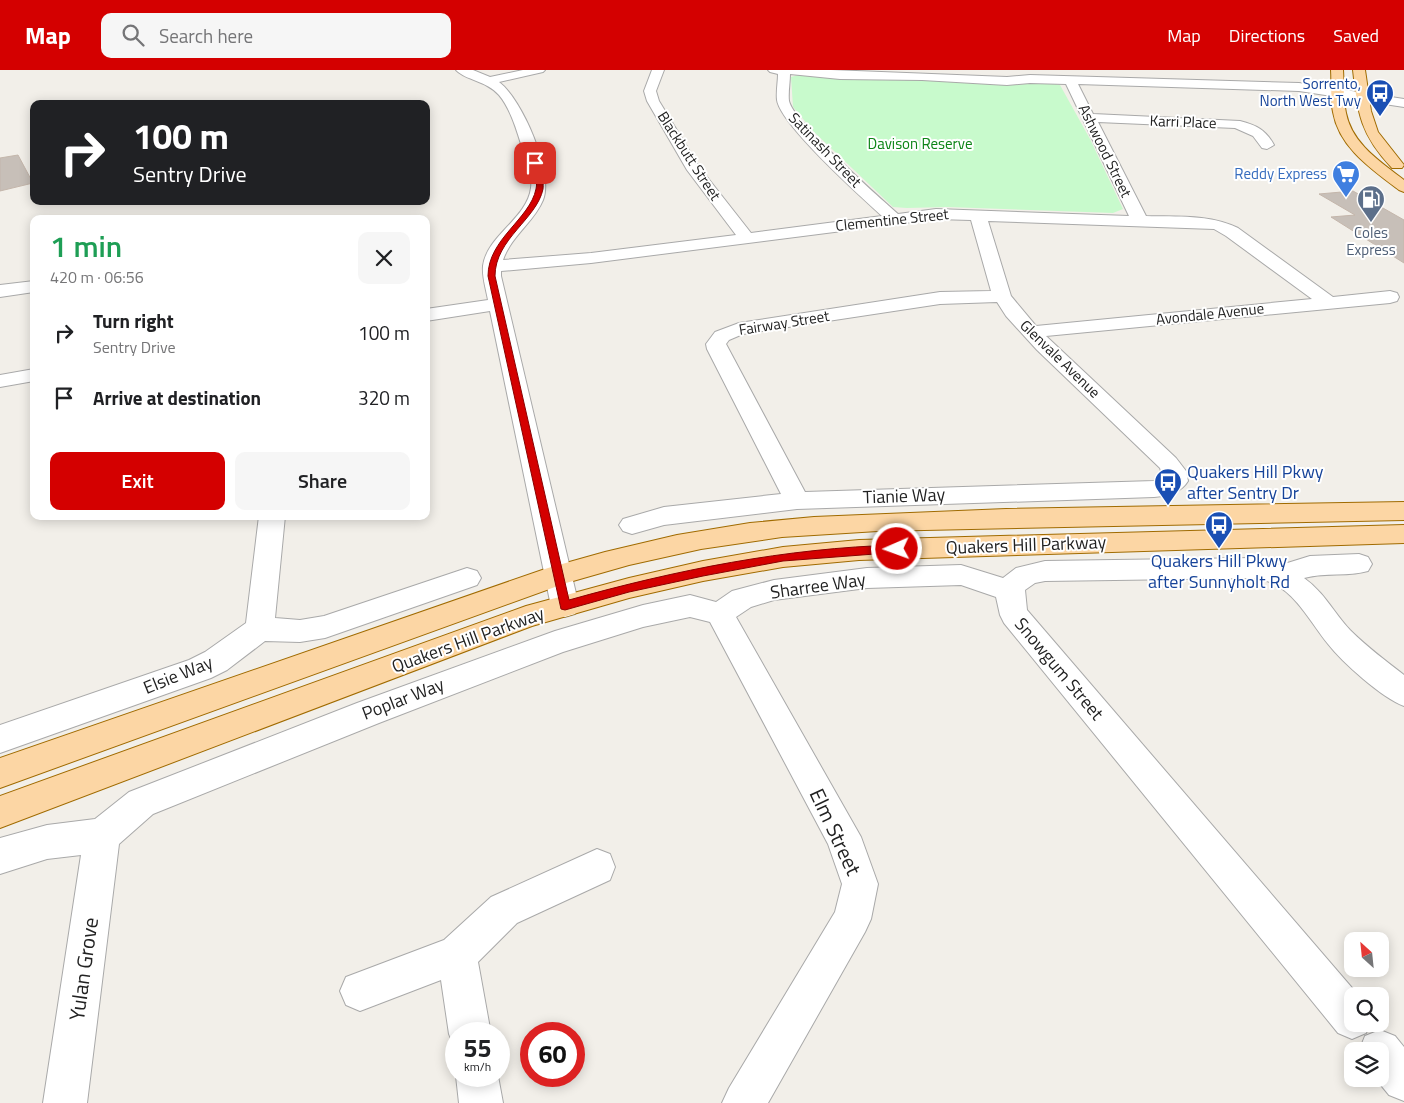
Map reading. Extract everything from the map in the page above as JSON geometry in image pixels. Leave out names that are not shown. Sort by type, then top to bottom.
[{"type":"main road","points":[[1337,70],[1339,115],[1348,136],[1374,164],[1404,188]]},
{"type":"main road","points":[[1359,70],[1364,113],[1372,134],[1388,155],[1404,171]]},
{"type":"main road","name":"Quakers Hill Parkway","points":[[0,773],[558,575],[645,550],[687,542],[750,532],[815,526],[1133,515],[1404,511]]},
{"type":"main road","name":"Quakers Hill Parkway","points":[[0,812],[526,617],[629,588],[703,571],[783,557],[859,550],[1404,534]]},
{"type":"street","points":[[462,70],[489,81],[502,90],[509,100],[535,163],[540,182],[539,191],[533,203],[500,246],[492,266],[492,276],[565,606]]},
{"type":"street","points":[[489,81],[539,70]]},
{"type":"street","name":"Blackbutt Street","points":[[658,70],[650,90],[653,101],[694,170],[746,237]]},
{"type":"street","points":[[774,70],[840,75],[1007,81],[1070,80],[1299,87],[1404,97]]},
{"type":"street","name":"Satinash Street","points":[[784,70],[782,101],[789,115],[829,158],[893,218]]},
{"type":"street","points":[[1134,70],[1144,82]]},
{"type":"street","name":"Ashwood Street","points":[[1070,80],[1140,221]]},
{"type":"street","points":[[1361,94],[1404,103]]},
{"type":"street","name":"Karri Place","points":[[1089,118],[1235,124],[1253,128],[1264,139],[1267,146]]},
{"type":"street","name":"Clementine Street","points":[[492,266],[591,258],[936,214],[1206,223],[1232,232],[1329,303]]},
{"type":"street","name":"Glenvale Avenue","points":[[978,215],[1002,296],[1013,312],[1031,332],[1168,463],[1174,471],[1176,481]]},
{"type":"street","points":[[0,290],[30,286]]},
{"type":"street","name":"Fairway Street","points":[[797,501],[717,349],[718,340],[722,336],[740,329],[940,298],[1002,296]]},
{"type":"street","name":"Avondale Avenue","points":[[1031,332],[1390,296]]},
{"type":"street","points":[[430,314],[498,304]]},
{"type":"street","points":[[0,381],[30,377]]},
{"type":"street","name":"Tianie Way","points":[[632,526],[664,516],[797,501],[1154,489],[1164,488],[1176,481]]},
{"type":"street","points":[[272,520],[260,628],[290,632],[319,628],[467,578]]},
{"type":"street","points":[[1283,576],[1296,568],[1311,564],[1359,564]]},
{"type":"street","points":[[1009,591],[1016,581],[1028,574],[1045,571],[1253,568],[1283,576],[1307,594],[1339,637],[1358,656],[1404,693]]},
{"type":"street","name":"Sharree Way","points":[[720,614],[742,599],[774,590],[867,578],[960,575],[1009,591]]},
{"type":"street","name":"Snowgum Street","points":[[1009,591],[1014,615],[1344,1009]]},
{"type":"street","name":"Poplar Way","points":[[102,835],[141,804],[165,793],[368,713],[555,643],[644,616],[690,606],[720,614]]},
{"type":"street","name":"Elm Street","points":[[720,614],[843,838],[860,884],[852,919],[744,1103]]},
{"type":"street","name":"Elsie Way","points":[[0,739],[200,669],[216,661],[260,628]]},
{"type":"street","points":[[0,856],[47,842],[102,835]]},
{"type":"street","name":"Yulan Grove","points":[[66,1103],[102,835]]},
{"type":"street","points":[[360,991],[457,955],[504,910],[597,867]]},
{"type":"street","points":[[457,955],[468,1022]]},
{"type":"street","points":[[1364,1032],[1372,1042]]},
{"type":"street","points":[[1389,1062],[1404,1080]]},
{"type":"street","points":[[479,1087],[481,1103]]},
{"type":"green space","name":"Davison Reserve","points":[[802,74],[845,79],[989,81],[1006,85],[1051,83],[1060,85],[1090,139],[1123,209],[1113,213],[893,207],[814,132],[793,107],[791,77]]},
{"type":"building","points":[[18,155],[30,177],[30,184],[0,191],[0,158]]},
{"type":"building","points":[[1353,191],[1404,220],[1404,263],[1331,217],[1355,215],[1319,194]]},
{"type":"place","name":"Sorrento, North West Twy","points":[[1380,117]]},
{"type":"place","name":"Reddy Express","points":[[1346,198]]},
{"type":"place","name":"Coles Express","points":[[1371,223]]},
{"type":"place","name":"Quakers Hill Pkwy after Sentry Dr","points":[[1168,506]]},
{"type":"place","name":"Quakers Hill Pkwy after Sunnyholt Rd","points":[[1219,549]]},
{"type":"route","points":[[535,163],[539,173],[539,191],[533,203],[500,246],[492,266],[492,276],[565,606],[629,588],[703,571],[783,557],[859,550],[897,549]]}]
